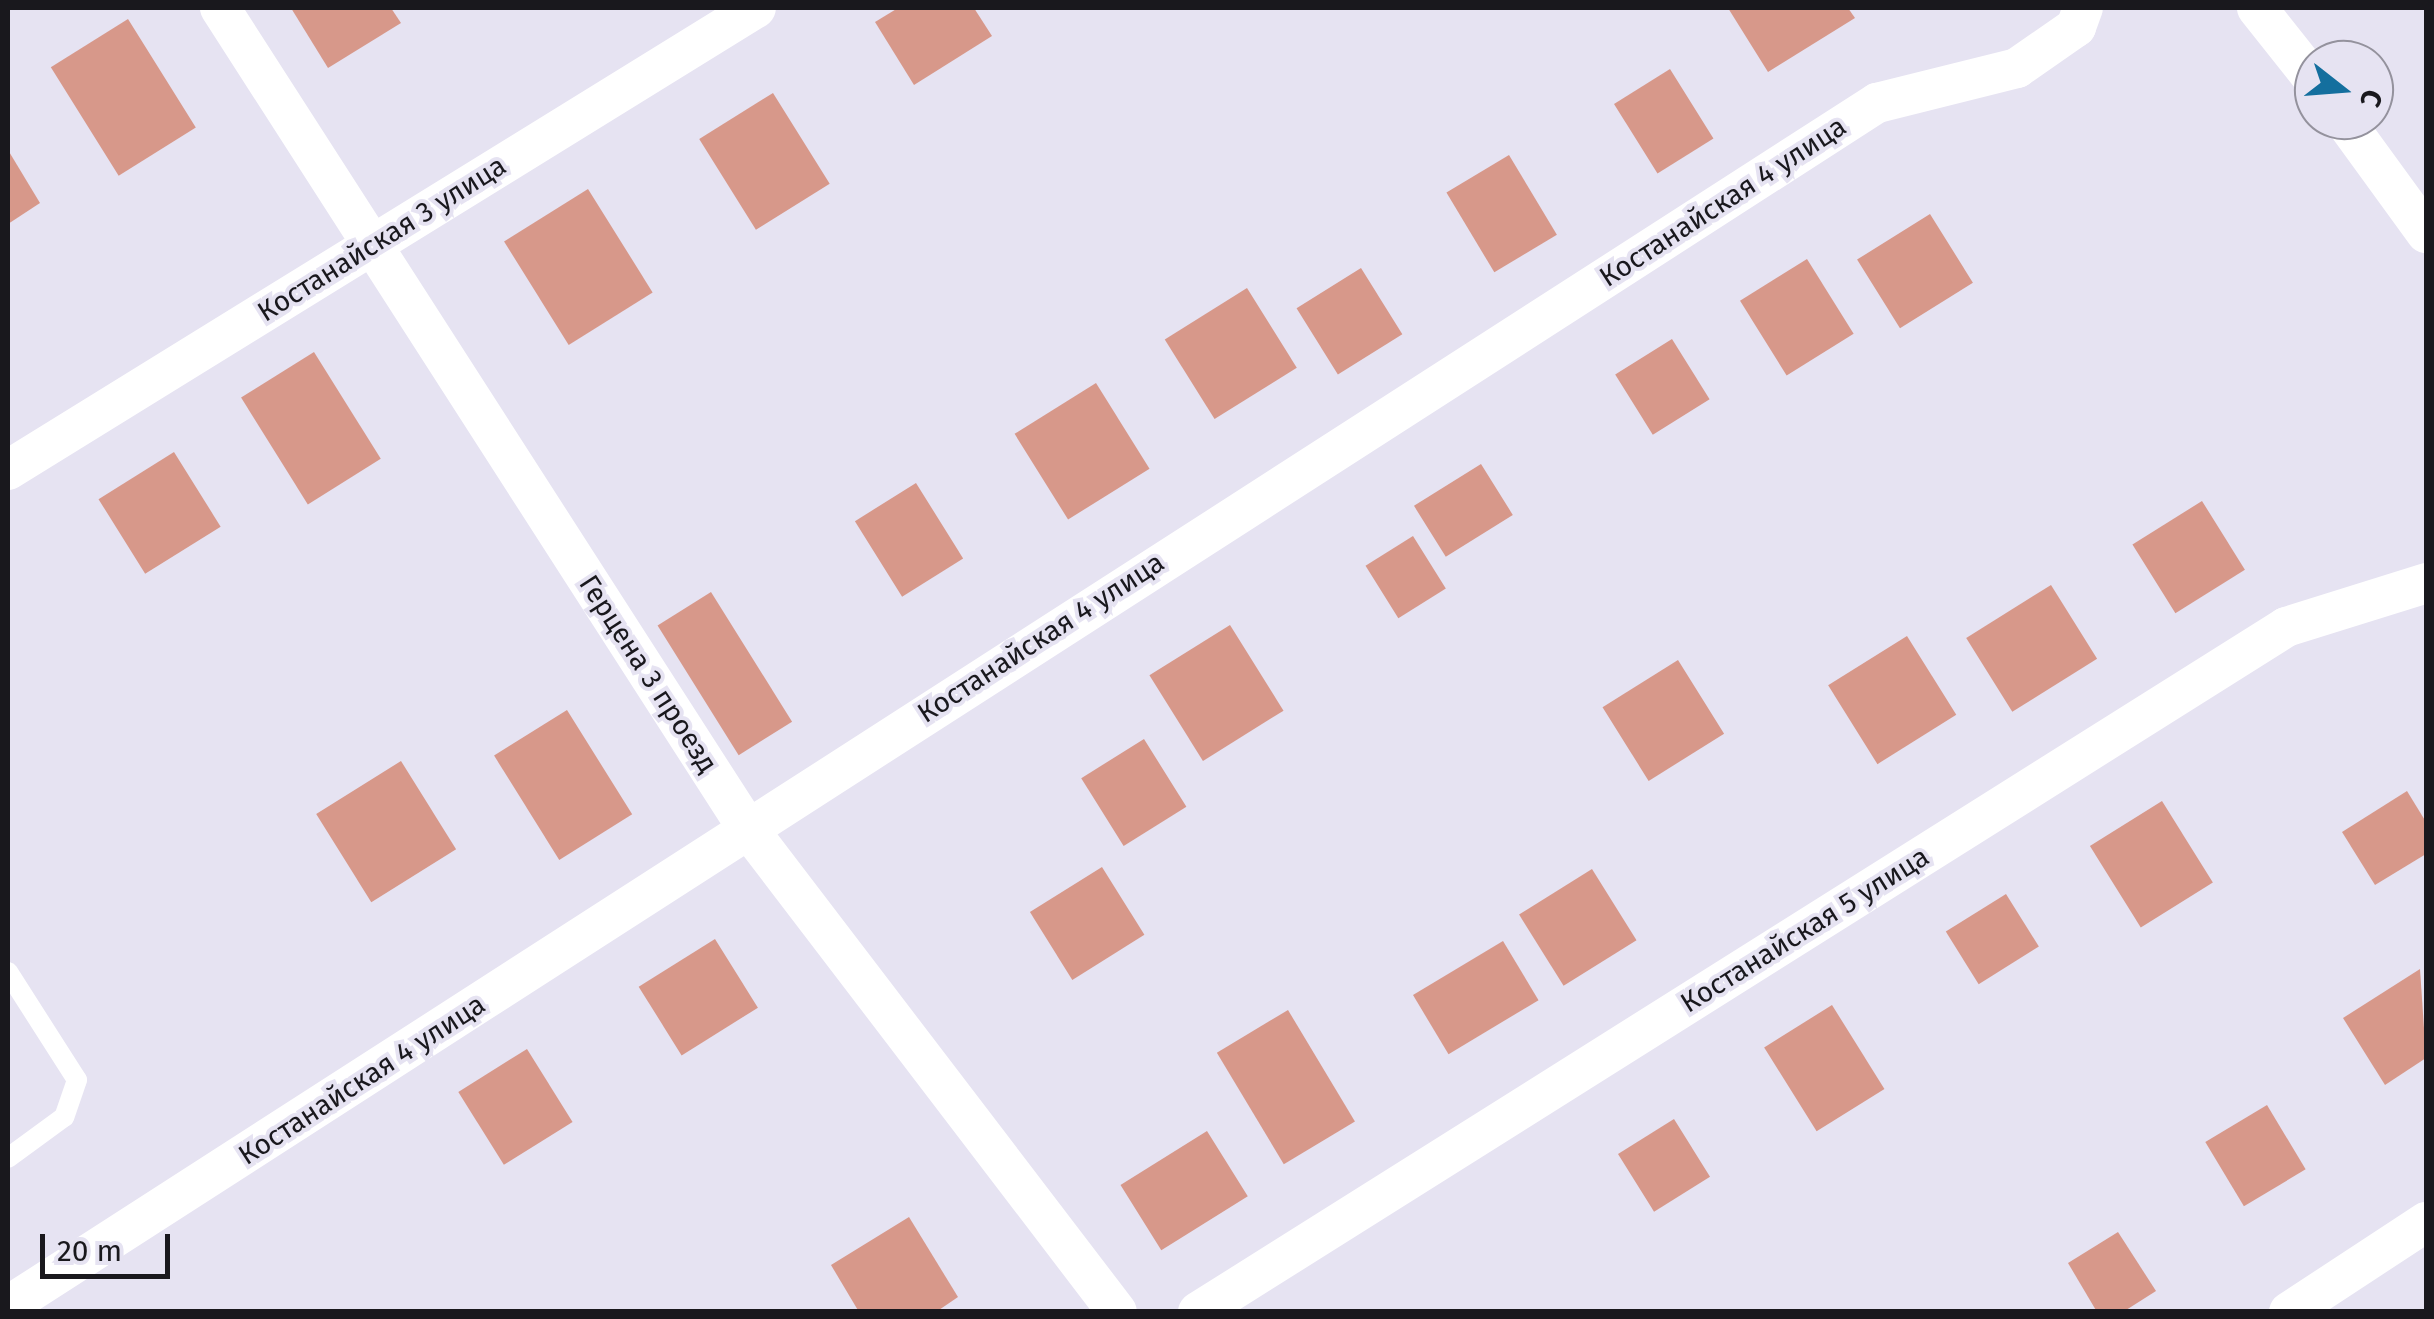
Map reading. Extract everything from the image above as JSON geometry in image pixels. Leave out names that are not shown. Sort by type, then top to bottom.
[{"type":"street","name":"Герцена 3 проезд","points":[[220,8],[746,826],[1116,1312]]},
{"type":"street","name":"Костанайская 3 улица","points":[[8,470],[756,8]]},
{"type":"street","name":"Костанайская 4 улица","points":[[8,1306],[746,826],[1877,104],[2017,68],[2076,27],[2084,8]]},
{"type":"street","points":[[2257,8],[2294,55]]},
{"type":"street","points":[[2358,140],[2426,234]]},
{"type":"street","name":"Костанайская 5 улица","points":[[1198,1312],[2286,627],[2426,583]]},
{"type":"street","points":[[2288,1312],[2426,1222]]},
{"type":"lane","points":[[8,972],[76,1080],[64,1117],[8,1158]]},
{"type":"building","points":[[291,8],[391,8],[401,23],[328,68]]},
{"type":"building","points":[[898,8],[974,8],[992,36],[914,85],[875,22]]},
{"type":"building","points":[[1728,8],[1848,8],[1855,18],[1768,72]]},
{"type":"building","points":[[128,19],[196,128],[119,176],[51,67]]},
{"type":"building","points":[[1670,69],[1713,139],[1657,174],[1614,104]]},
{"type":"building","points":[[773,93],[830,184],[756,230],[699,139]]},
{"type":"building","points":[[8,150],[40,203],[8,224]]},
{"type":"building","points":[[1509,155],[1557,235],[1494,272],[1446,193]]},
{"type":"building","points":[[588,189],[653,292],[569,345],[504,241]]},
{"type":"building","points":[[1930,214],[1973,283],[1900,328],[1857,260]]},
{"type":"building","points":[[1807,259],[1854,334],[1787,375],[1740,301]]},
{"type":"building","points":[[1361,268],[1402,334],[1338,374],[1297,308]]},
{"type":"building","points":[[1247,288],[1297,368],[1215,419],[1165,339]]},
{"type":"building","points":[[1672,339],[1710,399],[1653,435],[1615,375]]},
{"type":"building","points":[[314,352],[381,459],[308,504],[241,398]]},
{"type":"building","points":[[1096,383],[1150,469],[1068,520],[1015,434]]},
{"type":"building","points":[[174,452],[221,527],[145,574],[99,499]]},
{"type":"building","points":[[1481,464],[1513,515],[1446,557],[1414,506]]},
{"type":"building","points":[[916,483],[963,558],[902,597],[855,521]]},
{"type":"building","points":[[2202,501],[2245,570],[2175,613],[2132,544]]},
{"type":"building","points":[[1413,536],[1446,589],[1398,618],[1366,566]]},
{"type":"building","points":[[2051,585],[2097,659],[2012,712],[1966,638]]},
{"type":"building","points":[[711,592],[792,722],[739,755],[658,625]]},
{"type":"building","points":[[1230,625],[1284,711],[1203,761],[1149,675]]},
{"type":"building","points":[[1907,636],[1956,715],[1877,764],[1828,685]]},
{"type":"building","points":[[1678,660],[1724,734],[1649,781],[1603,707]]},
{"type":"building","points":[[567,710],[632,814],[559,860],[494,756]]},
{"type":"building","points":[[1144,739],[1186,807],[1124,846],[1081,778]]},
{"type":"building","points":[[401,761],[456,849],[371,902],[316,814]]},
{"type":"building","points":[[2407,791],[2426,822],[2426,854],[2375,885],[2342,832]]},
{"type":"building","points":[[2162,801],[2213,882],[2141,927],[2090,846]]},
{"type":"building","points":[[1102,867],[1144,935],[1072,980],[1030,912]]},
{"type":"building","points":[[1592,869],[1637,940],[1564,986],[1519,915]]},
{"type":"building","points":[[2006,894],[2039,947],[1979,984],[1946,932]]},
{"type":"building","points":[[715,939],[758,1008],[682,1055],[639,987]]},
{"type":"building","points":[[1503,941],[1539,1000],[1449,1054],[1413,995]]},
{"type":"building","points":[[2420,969],[2426,1058],[2385,1085],[2343,1018]]},
{"type":"building","points":[[1832,1005],[1884,1089],[1817,1131],[1764,1047]]},
{"type":"building","points":[[1288,1010],[1355,1121],[1284,1164],[1217,1053]]},
{"type":"building","points":[[527,1049],[573,1122],[504,1165],[458,1092]]},
{"type":"building","points":[[2267,1105],[2306,1169],[2244,1206],[2205,1142]]},
{"type":"building","points":[[1674,1119],[1710,1177],[1654,1212],[1618,1154]]},
{"type":"building","points":[[1207,1131],[1248,1196],[1161,1250],[1120,1185]]},
{"type":"building","points":[[909,1217],[958,1297],[936,1312],[859,1312],[831,1265]]},
{"type":"building","points":[[2118,1232],[2156,1291],[2123,1312],[2097,1312],[2068,1263]]}]
